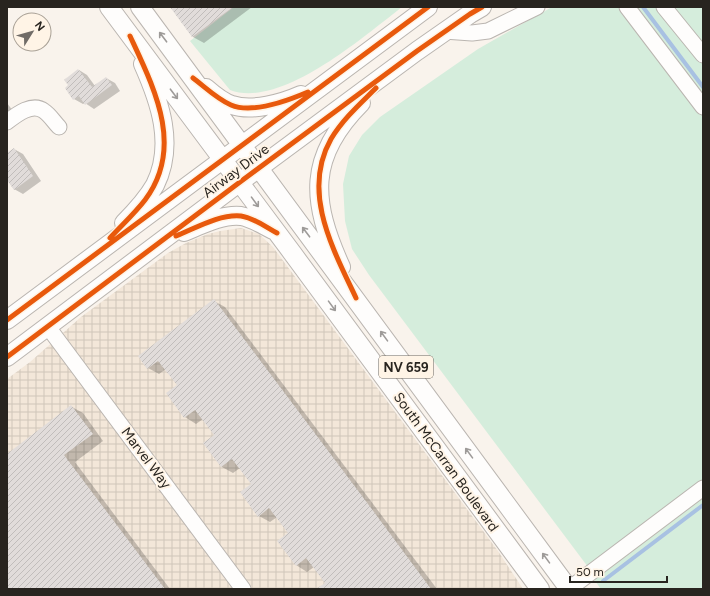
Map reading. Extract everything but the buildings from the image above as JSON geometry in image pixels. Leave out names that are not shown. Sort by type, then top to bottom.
[{"type":"main road","name":"South McCarran Boulevard","points":[[109,7],[540,589]]},
{"type":"main road","name":"South McCarran Boulevard","points":[[140,7],[356,298],[569,589]]},
{"type":"main road","name":"Airway Drive","points":[[7,320],[428,7]]},
{"type":"main road","name":"Airway Drive","points":[[7,357],[400,64],[482,7]]},
{"type":"main road","points":[[89,259],[146,199],[155,184],[164,154],[165,138],[163,121],[158,103],[150,80],[130,36]]},
{"type":"main road","points":[[356,298],[333,249],[326,230],[320,209],[319,172],[329,145],[341,125],[400,64]]},
{"type":"main road","points":[[193,78],[223,101],[242,108],[254,108],[280,102],[320,87]]},
{"type":"main road","points":[[160,243],[197,227],[229,217],[241,216],[249,218],[277,233]]},
{"type":"lane","points":[[444,32],[472,33],[488,31],[537,7]]},
{"type":"lane","points":[[627,7],[703,107]]},
{"type":"lane","points":[[664,7],[703,55]]},
{"type":"lane","points":[[7,122],[17,114],[30,108],[43,109],[60,127]]},
{"type":"lane","name":"Marvel Way","points":[[48,327],[243,589]]},
{"type":"lane","points":[[569,589],[703,488]]},
{"type":"shaded area","points":[[241,228],[259,234],[273,247],[498,551],[523,589],[7,589],[7,379],[30,362],[81,317],[168,253],[186,243],[208,234]]},
{"type":"green space","points":[[234,7],[402,7],[366,35],[320,67],[297,80],[273,89],[250,93],[230,90],[190,41]]},
{"type":"green space","points":[[552,7],[703,7],[703,589],[601,589],[592,577],[594,575],[369,275],[352,249],[345,221],[343,184],[349,156],[362,135],[380,117],[478,49]]},
{"type":"waterway","points":[[643,7],[703,87]]},
{"type":"waterway","points":[[603,581],[703,505]]},
{"type":"cycle path","points":[[7,320],[428,7]]},
{"type":"cycle path","points":[[7,357],[417,51],[482,7]]},
{"type":"cycle path","points":[[110,238],[145,200],[157,180],[163,159],[164,139],[162,118],[148,76],[130,36]]},
{"type":"cycle path","points":[[193,78],[221,100],[239,107],[249,108],[270,105],[308,92]]},
{"type":"cycle path","points":[[356,298],[330,240],[320,200],[319,179],[323,159],[331,139],[346,118],[376,88]]},
{"type":"cycle path","points":[[176,236],[216,219],[233,216],[241,216],[251,219],[277,233]]}]
